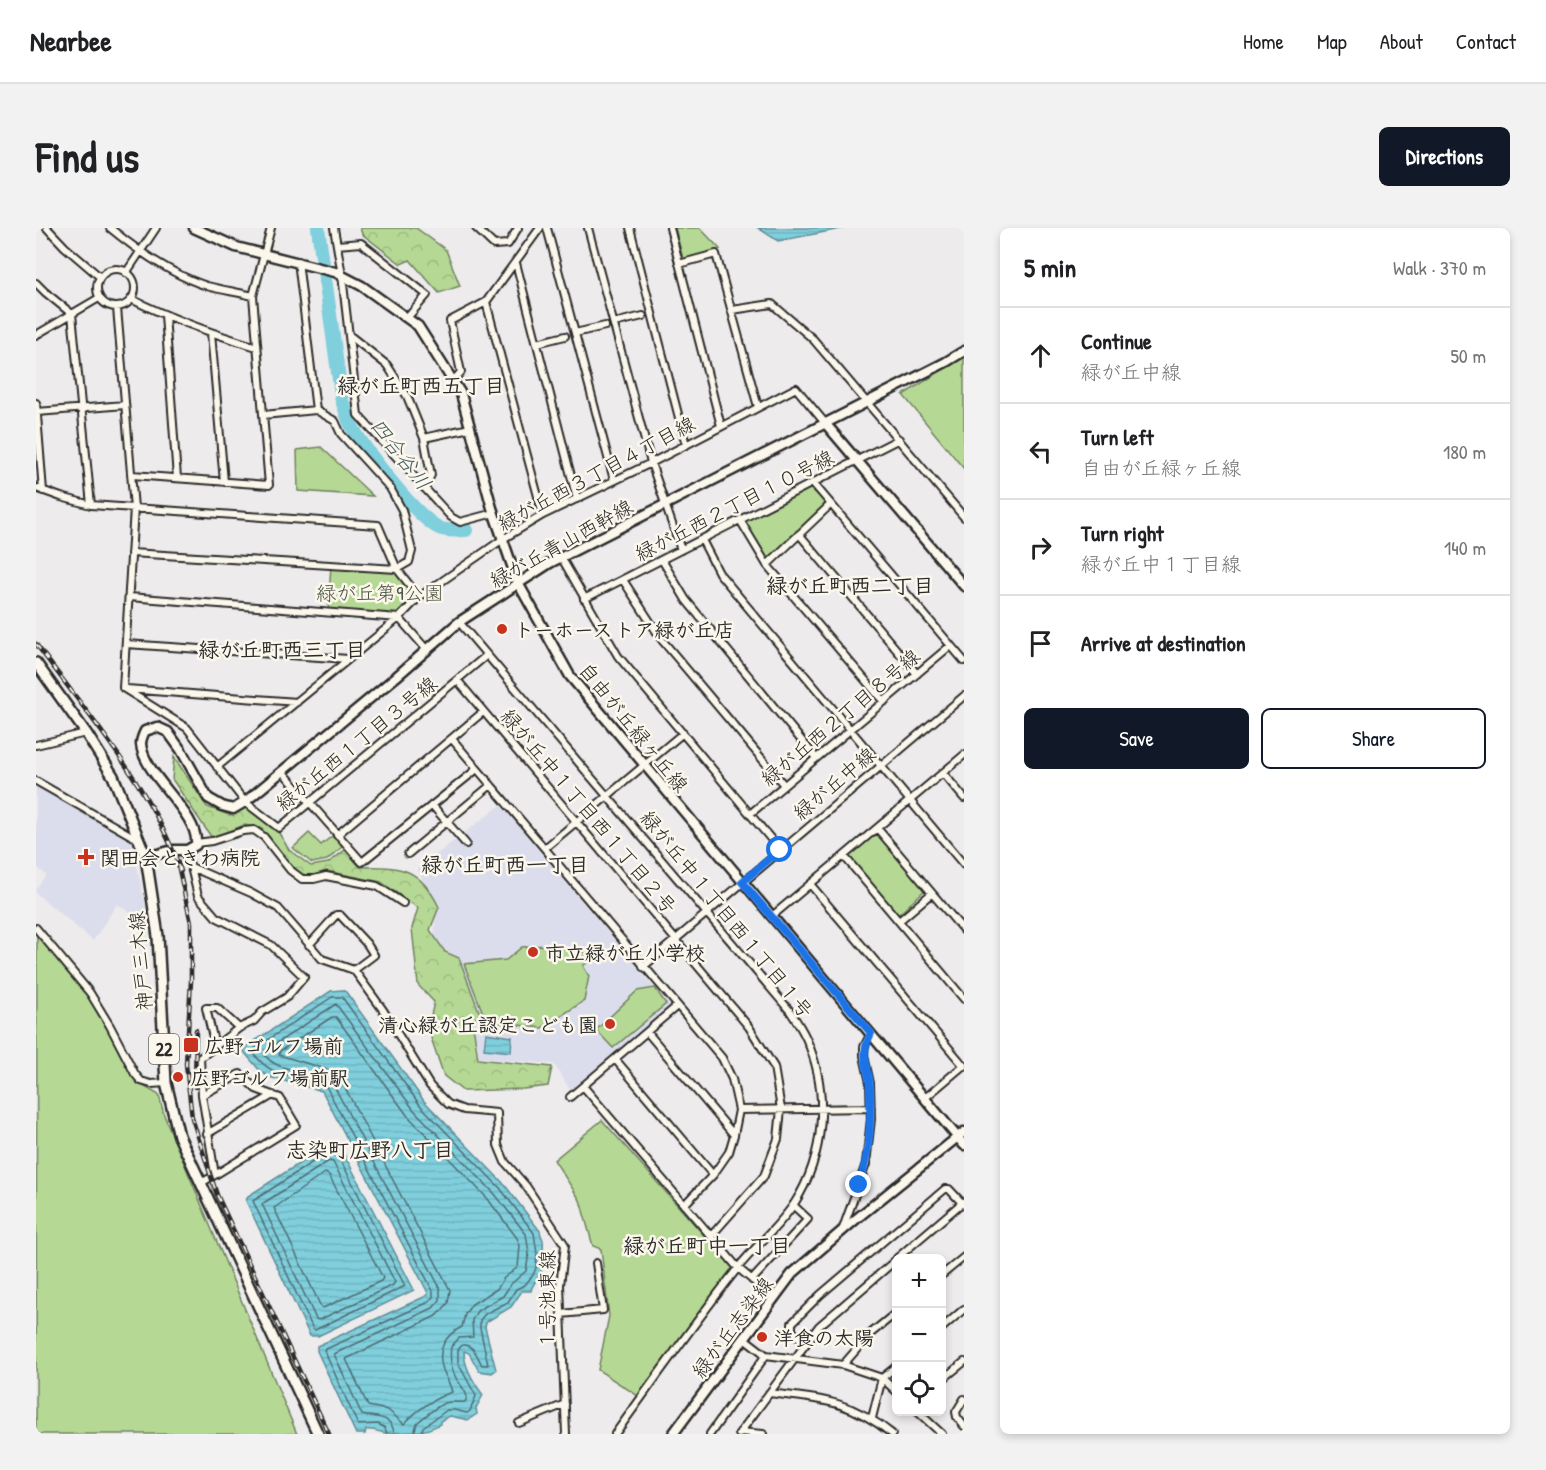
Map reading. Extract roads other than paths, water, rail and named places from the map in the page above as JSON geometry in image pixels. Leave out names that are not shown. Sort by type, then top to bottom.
[{"type":"main road","name":"神戸三木線","points":[[36,663],[114,776],[146,857],[158,936],[166,1083],[179,1136],[318,1434]]},
{"type":"street","points":[[47,228],[100,277]]},
{"type":"street","points":[[110,228],[171,270],[206,285],[253,296]]},
{"type":"street","points":[[126,273],[156,228]]},
{"type":"street","name":"自由が丘緑ヶ丘線","points":[[194,228],[236,247],[298,261],[339,274],[362,286],[418,327],[461,394],[494,513],[518,583],[570,676],[925,1098],[961,1135],[964,1145]]},
{"type":"street","points":[[132,475],[269,485],[253,296],[271,228]]},
{"type":"street","points":[[334,228],[358,415],[451,517],[460,522],[494,513]]},
{"type":"street","points":[[476,228],[494,245],[508,244],[518,228]]},
{"type":"street","points":[[453,381],[461,372],[450,321],[486,302],[540,228]]},
{"type":"street","points":[[547,228],[614,480]]},
{"type":"street","points":[[588,228],[651,463],[681,550]]},
{"type":"street","points":[[630,228],[686,445]]},
{"type":"street","points":[[670,228],[721,426]]},
{"type":"street","points":[[337,245],[361,243],[427,295],[407,318]]},
{"type":"street","points":[[679,264],[716,254],[758,407]]},
{"type":"street","points":[[298,261],[316,410]]},
{"type":"street","points":[[516,263],[577,499]]},
{"type":"street","points":[[117,269],[126,273],[135,285],[131,299],[117,308],[105,304],[99,298],[96,288],[100,277],[117,269]]},
{"type":"street","points":[[36,283],[72,314],[90,505]]},
{"type":"street","points":[[36,334],[99,298]]},
{"type":"street","points":[[131,299],[211,333],[257,347]]},
{"type":"street","points":[[486,302],[543,515]]},
{"type":"street","points":[[732,310],[772,304],[813,339],[964,517]]},
{"type":"street","points":[[117,308],[134,507],[123,688]]},
{"type":"street","points":[[165,315],[177,478]]},
{"type":"street","points":[[614,323],[643,316]]},
{"type":"street","points":[[575,333],[605,326]]},
{"type":"street","points":[[211,333],[224,482]]},
{"type":"street","points":[[349,335],[387,365],[407,396],[424,438],[431,475],[424,488]]},
{"type":"street","points":[[537,343],[565,336]]},
{"type":"street","name":"緑が丘青山西幹線","points":[[245,802],[459,622],[518,583],[561,557],[964,351]]},
{"type":"street","name":"緑が丘西３丁目４丁目線","points":[[217,767],[350,660],[399,618],[419,597],[503,539],[543,515],[651,463],[796,388],[825,423]]},
{"type":"street","points":[[36,404],[39,489],[90,505],[378,525],[396,569],[419,597]]},
{"type":"street","points":[[37,412],[125,405]]},
{"type":"street","points":[[131,553],[396,569],[409,562],[412,551],[402,510],[390,488],[341,434],[335,421],[316,410],[263,415]]},
{"type":"street","points":[[825,423],[964,586]]},
{"type":"street","points":[[424,438],[470,428]]},
{"type":"street","name":"緑が丘西２丁目１０号線","points":[[584,599],[899,439]]},
{"type":"street","points":[[813,483],[964,661]]},
{"type":"street","points":[[767,565],[831,504]]},
{"type":"street","points":[[740,520],[767,565],[884,702]]},
{"type":"street","points":[[799,534],[917,674]]},
{"type":"street","points":[[702,540],[719,573],[964,866]]},
{"type":"street","points":[[561,557],[618,656],[780,850]]},
{"type":"street","points":[[662,560],[686,600],[816,758]]},
{"type":"street","points":[[623,580],[662,640],[784,786]]},
{"type":"street","points":[[129,597],[399,618],[427,650]]},
{"type":"street","name":"緑が丘中１丁目西１丁目１号","points":[[459,622],[790,1011],[807,1038],[816,1068],[822,1109],[819,1144],[807,1179],[793,1205],[738,1268],[615,1434]]},
{"type":"street","points":[[126,644],[350,660]]},
{"type":"street","name":"緑が丘西２丁目８号線","points":[[750,814],[950,646]]},
{"type":"street","name":"緑が丘西１丁目３号線","points":[[245,802],[279,828],[487,655]]},
{"type":"street","name":"緑が丘中１丁目西１丁目２号","points":[[458,681],[749,1027],[774,1067],[781,1109],[778,1139],[764,1176],[711,1236]]},
{"type":"street","points":[[123,688],[297,702]]},
{"type":"street","points":[[123,688],[187,728],[245,802],[233,809],[208,798],[168,732],[157,727],[145,731],[140,742],[144,756],[190,822],[197,836],[196,843]]},
{"type":"street","name":"緑が丘中線","points":[[643,966],[964,696]]},
{"type":"street","points":[[337,835],[483,712]]},
{"type":"street","points":[[36,745],[86,733]]},
{"type":"street","points":[[545,848],[683,733]]},
{"type":"street","points":[[452,739],[722,1058],[732,1079],[739,1110],[734,1135],[729,1152],[713,1175],[684,1205]]},
{"type":"street","points":[[771,916],[964,755]]},
{"type":"street","points":[[282,771],[362,862],[477,768]]},
{"type":"street","points":[[943,773],[964,798]]},
{"type":"street","points":[[36,781],[139,840]]},
{"type":"street","points":[[408,854],[491,785]]},
{"type":"street","points":[[432,805],[466,844]]},
{"type":"street","points":[[877,828],[964,931]]},
{"type":"street","points":[[146,857],[173,850],[183,850],[196,843],[212,842],[243,831],[254,830],[264,837],[290,870],[302,879],[326,876],[377,886],[403,903]]},
{"type":"street","points":[[183,850],[191,867],[198,896],[216,918],[271,945],[304,977],[287,997],[262,1012],[254,1021],[240,1028],[200,1058],[202,1095],[215,1175]]},
{"type":"street","points":[[844,856],[964,999]]},
{"type":"street","points":[[191,867],[251,892],[278,908],[309,945],[322,958],[354,970],[374,955],[368,944],[340,915],[336,915],[309,945]]},
{"type":"street","points":[[810,884],[964,1065],[925,1098]]},
{"type":"street","points":[[899,921],[932,893]]},
{"type":"street","points":[[36,928],[90,993],[135,1074],[141,1081],[151,1084],[166,1083]]},
{"type":"street","name":"１号池東線","points":[[354,970],[383,1010],[430,1086],[448,1104],[464,1110],[497,1113],[498,1144],[505,1162],[525,1186],[565,1245],[560,1285],[566,1434]]},
{"type":"street","points":[[570,1097],[677,1006]]},
{"type":"street","points":[[214,1046],[206,1008],[217,1008],[240,1028]]},
{"type":"street","points":[[647,1032],[734,1135]]},
{"type":"street","points":[[842,1232],[866,1164],[871,1108],[870,1083],[864,1047],[871,1033]]},
{"type":"street","points":[[615,1059],[713,1175]]},
{"type":"street","points":[[201,1183],[296,1125],[280,1098],[256,1089],[240,1074],[202,1095]]},
{"type":"street","points":[[583,1086],[738,1268],[774,1298]]},
{"type":"street","points":[[207,1134],[273,1095]]},
{"type":"street","points":[[739,1110],[871,1108]]},
{"type":"street","name":"緑が丘志染線","points":[[673,1434],[792,1275],[961,1135]]},
{"type":"street","points":[[806,1344],[792,1331],[792,1323],[820,1295],[945,1189],[949,1190],[963,1203],[903,1254]]},
{"type":"street","points":[[752,1280],[808,1219],[793,1205]]},
{"type":"street","points":[[946,1272],[964,1257]]},
{"type":"street","points":[[561,1314],[603,1310],[597,1263]]},
{"type":"street","points":[[740,1433],[819,1326],[892,1263]]},
{"type":"street","points":[[946,1325],[964,1309]]},
{"type":"street","points":[[843,1365],[870,1334],[892,1316]]},
{"type":"street","points":[[744,1338],[766,1355],[843,1365],[882,1378],[892,1387]]},
{"type":"street","points":[[710,1434],[766,1355]]},
{"type":"street","points":[[946,1377],[964,1362]]},
{"type":"street","points":[[872,1418],[882,1378],[892,1370]]},
{"type":"street","points":[[769,1393],[825,1399],[853,1408],[872,1418],[892,1434]]},
{"type":"street","points":[[964,1399],[956,1413],[964,1426]]},
{"type":"street","points":[[519,1423],[565,1404]]},
{"type":"street","points":[[922,1416],[942,1434]]},
{"type":"street","points":[[740,1433],[763,1434]]},
{"type":"water","points":[[758,228],[846,228],[778,241]]},
{"type":"water","points":[[331,991],[346,992],[424,1101],[504,1184],[540,1231],[543,1240],[542,1269],[531,1291],[522,1291],[511,1307],[486,1322],[485,1327],[496,1370],[492,1373],[479,1371],[469,1353],[464,1351],[468,1369],[483,1395],[476,1408],[477,1414],[468,1420],[450,1416],[440,1421],[440,1424],[421,1431],[384,1433],[366,1430],[365,1434],[356,1434],[317,1351],[317,1346],[428,1294],[322,1091],[269,1077],[261,1072],[244,1052],[244,1048]]},
{"type":"water","points":[[486,1033],[512,1037],[511,1052],[484,1049]]},
{"type":"water","points":[[333,1142],[342,1150],[414,1290],[318,1336],[310,1336],[246,1201],[248,1196]]},
{"type":"waterway","name":"四合谷川","points":[[318,228],[342,401],[350,423],[378,464],[417,510],[439,528],[466,530]]},
{"type":"railway","points":[[36,644],[136,781],[153,810],[181,871]]},
{"type":"railway","points":[[178,865],[191,923],[191,981],[186,1064],[192,1118],[217,1195],[329,1434]]},
{"type":"railway","points":[[195,1087],[196,1030]]},
{"type":"place","name":"トーホーストア緑が丘店","points":[[502,629]]},
{"type":"place","name":"関田会ときわ病院","points":[[86,857]]},
{"type":"place","name":"市立緑が丘小学校","points":[[533,952]]},
{"type":"place","name":"清心緑が丘認定こども園","points":[[610,1024]]},
{"type":"place","name":"広野ゴルフ場前","points":[[191,1045]]},
{"type":"place","name":"広野ゴルフ場前駅","points":[[178,1077]]},
{"type":"place","name":"洋食の太陽","points":[[762,1337]]},
{"type":"district","name":"緑が丘町西五丁目","points":[[421,385]]},
{"type":"district","name":"緑が丘町西二丁目","points":[[850,585]]},
{"type":"district","name":"緑が丘町西三丁目","points":[[282,649]]},
{"type":"district","name":"緑が丘町西一丁目","points":[[505,864]]},
{"type":"district","name":"志染町広野八丁目","points":[[370,1149]]},
{"type":"district","name":"緑が丘町中一丁目","points":[[707,1245]]},
{"type":"park label","name":"緑が丘第9公園","points":[[380,592]]}]
